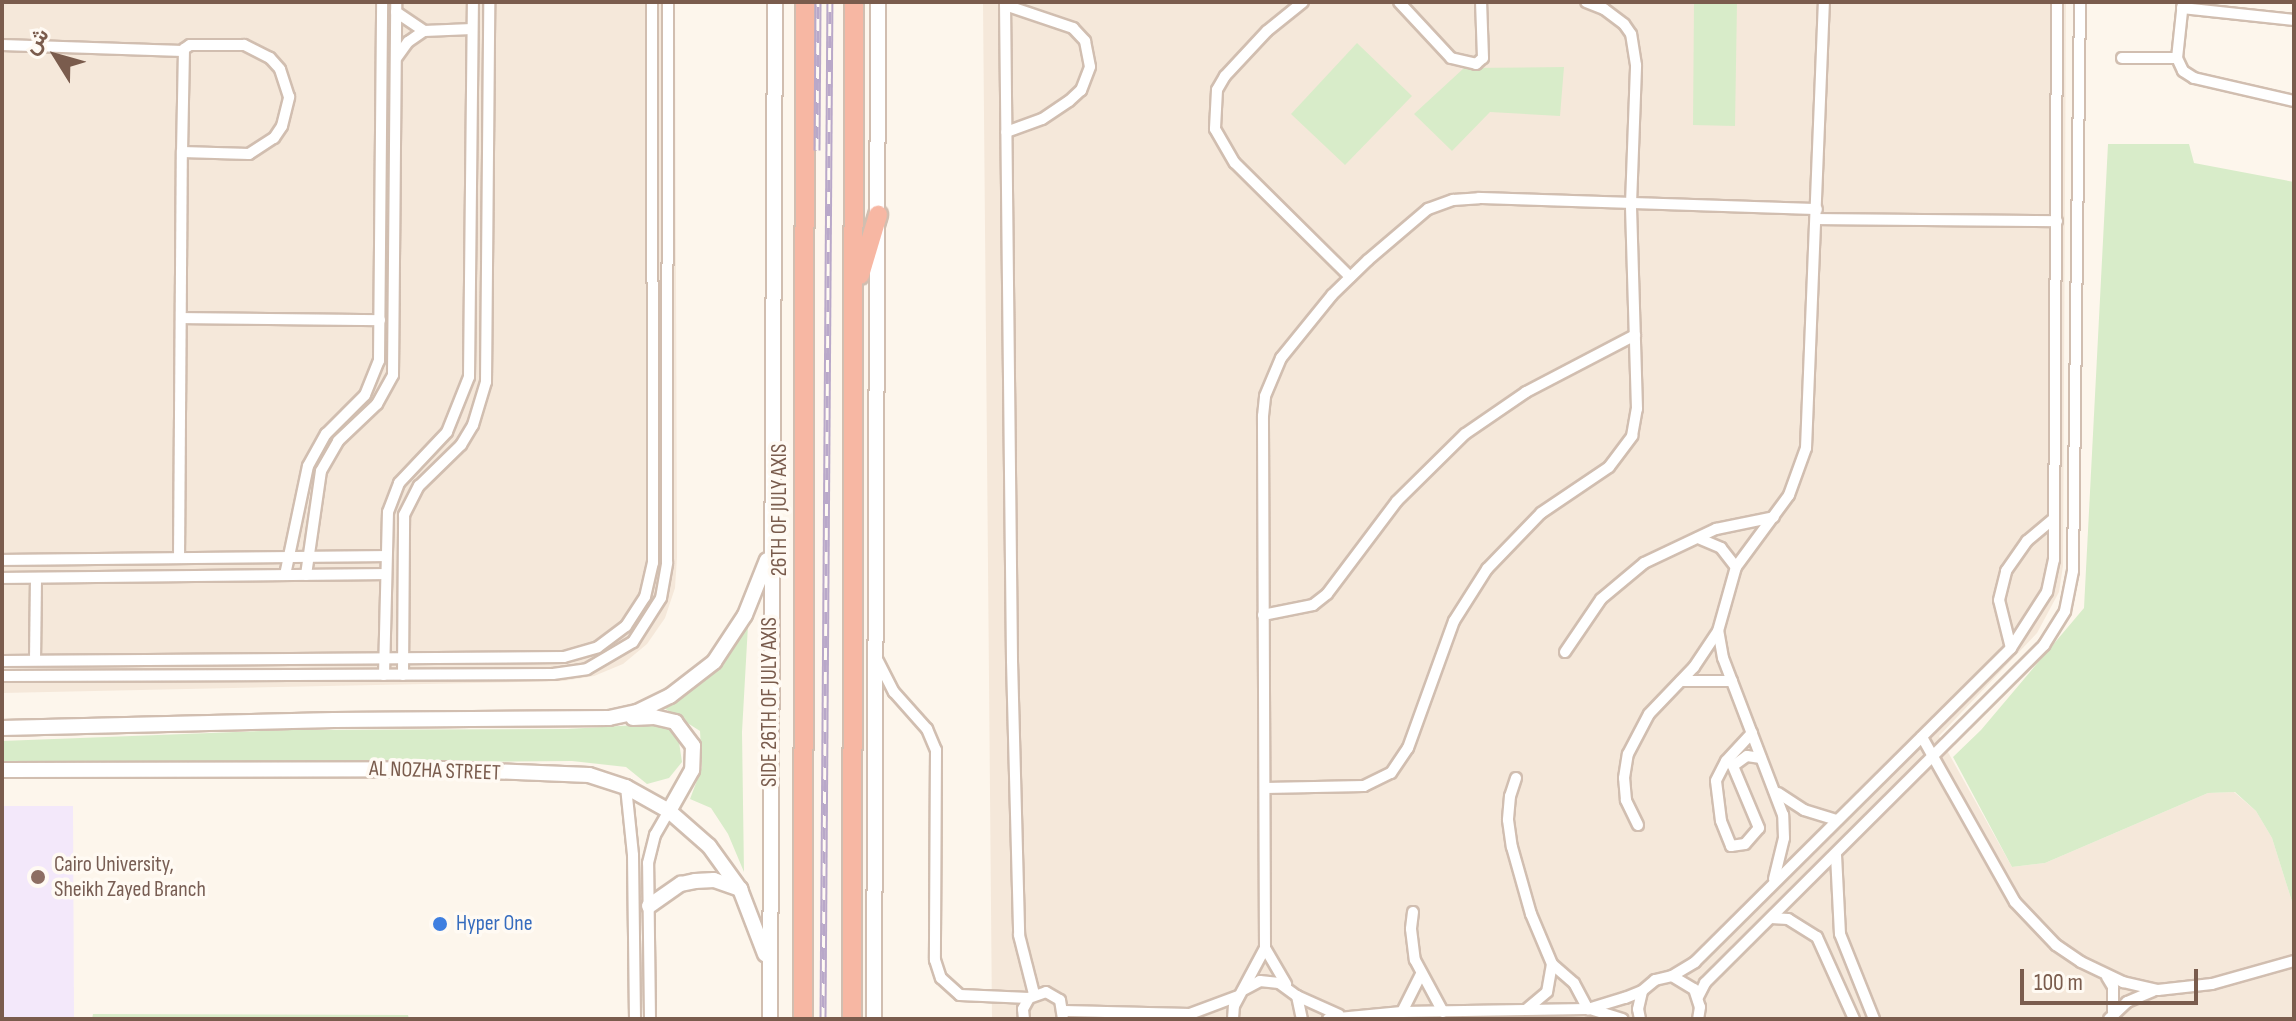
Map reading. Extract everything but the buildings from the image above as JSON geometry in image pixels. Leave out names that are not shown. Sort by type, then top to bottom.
[{"type":"highway","name":"26TH OF JULY AXIS","points":[[803,1019],[805,2]]},
{"type":"highway","points":[[852,1019],[854,2]]},
{"type":"highway","points":[[854,296],[878,215]]},
{"type":"main road","name":"SIDE 26TH OF JULY AXIS","points":[[770,1019],[775,2]]},
{"type":"main road","points":[[874,1019],[878,2]]},
{"type":"main road","points":[[609,718],[637,712],[670,696],[714,662],[745,615],[770,551]]},
{"type":"main road","points":[[2,728],[334,720],[665,719],[675,722],[689,738],[694,757],[692,770],[669,811]]},
{"type":"main road","name":"AL NOZHA STREET","points":[[2,770],[354,769],[570,773],[626,787],[669,811],[709,846],[740,889],[770,968]]},
{"type":"main road","points":[[649,906],[681,884],[695,881],[714,880],[740,889]]},
{"type":"street","points":[[285,575],[302,483],[316,449],[365,395],[376,373],[380,320],[382,2]]},
{"type":"street","points":[[384,675],[386,556],[388,512],[392,497],[409,472],[447,432],[469,377],[473,2]]},
{"type":"street","points":[[403,675],[404,515],[419,486],[461,445],[473,425],[486,382],[489,2]]},
{"type":"street","points":[[2,661],[564,657],[581,654],[613,638],[626,626],[645,597],[650,580],[652,2]]},
{"type":"street","points":[[2,676],[553,674],[587,669],[633,642],[654,614],[666,581],[668,2]]},
{"type":"street","points":[[1303,2],[1267,31],[1225,76],[1217,90],[1215,129],[1235,163],[1350,277]]},
{"type":"street","points":[[1399,2],[1451,58],[1476,64],[1483,58],[1481,2]]},
{"type":"street","points":[[1265,788],[1364,786],[1379,781],[1402,760],[1439,655],[1480,579],[1501,551],[1541,513],[1609,467],[1632,436],[1637,409],[1631,204],[1634,47],[1624,24],[1586,2]]},
{"type":"street","points":[[1638,825],[1626,800],[1624,778],[1628,754],[1649,714],[1706,653],[1718,631],[1736,567],[1774,517],[1800,474],[1806,448],[1824,2]]},
{"type":"street","points":[[1588,1009],[1642,991],[1655,980],[1672,976],[1695,962],[2011,648],[2047,592],[2054,560],[2057,2]]},
{"type":"street","points":[[1698,1019],[1698,997],[1705,983],[2044,645],[2056,629],[2071,592],[2080,2]]},
{"type":"street","points":[[1006,132],[1042,119],[1069,101],[1081,90],[1090,67],[1085,41],[1073,28],[1005,4],[1006,132],[1019,935],[1032,996],[1023,1009],[1024,1019]]},
{"type":"street","points":[[2294,20],[2183,5],[2177,58],[2183,71],[2194,78],[2294,101]]},
{"type":"street","points":[[396,7],[424,31]]},
{"type":"street","points":[[306,575],[321,471],[338,441],[377,404],[393,375],[396,7]]},
{"type":"street","points":[[396,59],[408,42],[424,31],[472,29]]},
{"type":"street","points":[[2,45],[183,51],[190,45],[244,45],[258,50],[280,69],[289,97],[282,126],[262,147],[249,154],[182,152]]},
{"type":"street","points":[[179,558],[183,51]]},
{"type":"street","points":[[2122,58],[2177,58]]},
{"type":"street","points":[[1233,1019],[1241,993],[1265,948],[1265,396],[1281,358],[1350,277],[1406,225],[1428,209],[1453,200],[1479,198],[1816,214],[2057,221]]},
{"type":"street","points":[[181,318],[380,320]]},
{"type":"street","points":[[1263,615],[1313,605],[1327,594],[1397,501],[1465,434],[1526,392],[1635,335]]},
{"type":"street","points":[[1565,652],[1589,613],[1628,574],[1658,554],[1742,521],[1774,517]]},
{"type":"street","points":[[2011,648],[1999,600],[2006,571],[2027,541],[2054,518]]},
{"type":"street","points":[[1698,538],[1721,548],[1736,567]]},
{"type":"street","points":[[2,560],[386,556]]},
{"type":"street","points":[[2,578],[386,574]]},
{"type":"street","points":[[35,660],[36,578]]},
{"type":"street","points":[[650,580],[666,581]]},
{"type":"street","points":[[1718,631],[1732,681],[1776,792],[1784,838],[1772,884]]},
{"type":"street","points":[[877,659],[894,692],[927,729],[936,750],[935,960],[941,978],[960,995],[1032,996],[1046,992],[1056,996],[1063,1015],[1190,1014],[1204,1019]]},
{"type":"street","points":[[1681,681],[1732,681]]},
{"type":"street","points":[[1729,764],[1759,822],[1752,839],[1738,848],[1726,840],[1716,781],[1752,733]]},
{"type":"street","points":[[1922,737],[2015,902],[2056,945],[2106,976],[2158,990]]},
{"type":"street","points":[[1729,764],[1747,756],[1761,758]]},
{"type":"street","points":[[1516,778],[1508,820],[1512,847],[1531,914],[1552,964],[1574,983],[1588,1009]]},
{"type":"street","points":[[626,787],[633,855],[635,1017],[650,1017],[649,854],[669,811]]},
{"type":"street","points":[[1776,792],[1804,810],[1836,820]]},
{"type":"street","points":[[1836,855],[1838,927],[1874,1019]]},
{"type":"street","points":[[1413,912],[1411,944],[1421,974],[1443,1012]]},
{"type":"street","points":[[1771,918],[1796,922],[1817,937],[1854,1019]]},
{"type":"street","points":[[1265,948],[1288,987],[1297,996],[1341,1015]]},
{"type":"street","points":[[2111,1016],[2127,1002],[2158,990],[2212,984],[2294,961]]},
{"type":"street","points":[[1525,1010],[1547,992],[1552,964]]},
{"type":"street","points":[[1402,1012],[1421,974]]},
{"type":"street","points":[[1672,976],[1688,983],[1698,997]]},
{"type":"street","points":[[2106,976],[2113,987],[2111,1016]]},
{"type":"street","points":[[1190,1014],[1270,981],[1288,987]]},
{"type":"street","points":[[1640,1019],[1638,1009],[1642,991]]},
{"type":"street","points":[[1297,996],[1302,1019]]},
{"type":"street","points":[[1328,1019],[1341,1015],[1402,1012],[1588,1009],[1623,1019]]},
{"type":"street","points":[[1491,1019],[1504,1010]]},
{"type":"street","points":[[1420,1012],[1431,1019]]},
{"type":"shaded area","points":[[2,2],[675,2],[677,557],[675,588],[665,618],[647,644],[623,664],[594,676],[563,681],[2,693]]},
{"type":"shaded area","points":[[983,2],[2066,2],[2063,566],[2059,592],[2037,633],[1939,736],[2012,867],[2045,863],[2208,793],[2234,792],[2256,811],[2272,838],[2294,908],[2294,1019],[992,1019]]},
{"type":"shaded area","name":"Cairo University, Sheikh Zayed Branch","points":[[2,806],[73,806],[74,1019],[2,1019]]},
{"type":"green space","points":[[1694,2],[1737,2],[1735,126],[1693,125]]},
{"type":"green space","points":[[1357,43],[1412,96],[1345,165],[1291,114]]},
{"type":"green space","points":[[1564,67],[1560,116],[1490,112],[1452,151],[1414,114],[1464,68]]},
{"type":"green space","points":[[2108,144],[2189,144],[2194,163],[2294,182],[2294,908],[2272,838],[2256,811],[2235,792],[2208,793],[2045,863],[2012,867],[1953,757],[1981,730],[2084,608]]},
{"type":"green space","points":[[748,625],[742,732],[744,872],[728,834],[711,808],[690,799],[702,767],[700,731],[664,708],[689,689]]},
{"type":"green space","points":[[655,724],[669,729],[679,742],[682,762],[669,778],[647,784],[626,767],[572,761],[2,765],[2,741],[288,730],[567,729]]},
{"type":"green space","points":[[93,1014],[408,1015],[409,1019],[92,1019]]},
{"type":"railway","points":[[817,150],[818,2]]},
{"type":"railway","points":[[823,1019],[830,2]]},
{"type":"place","name":"Cairo University, Sheikh Zayed Branch","points":[[38,877]]},
{"type":"place","name":"Hyper One","points":[[440,924]]}]
